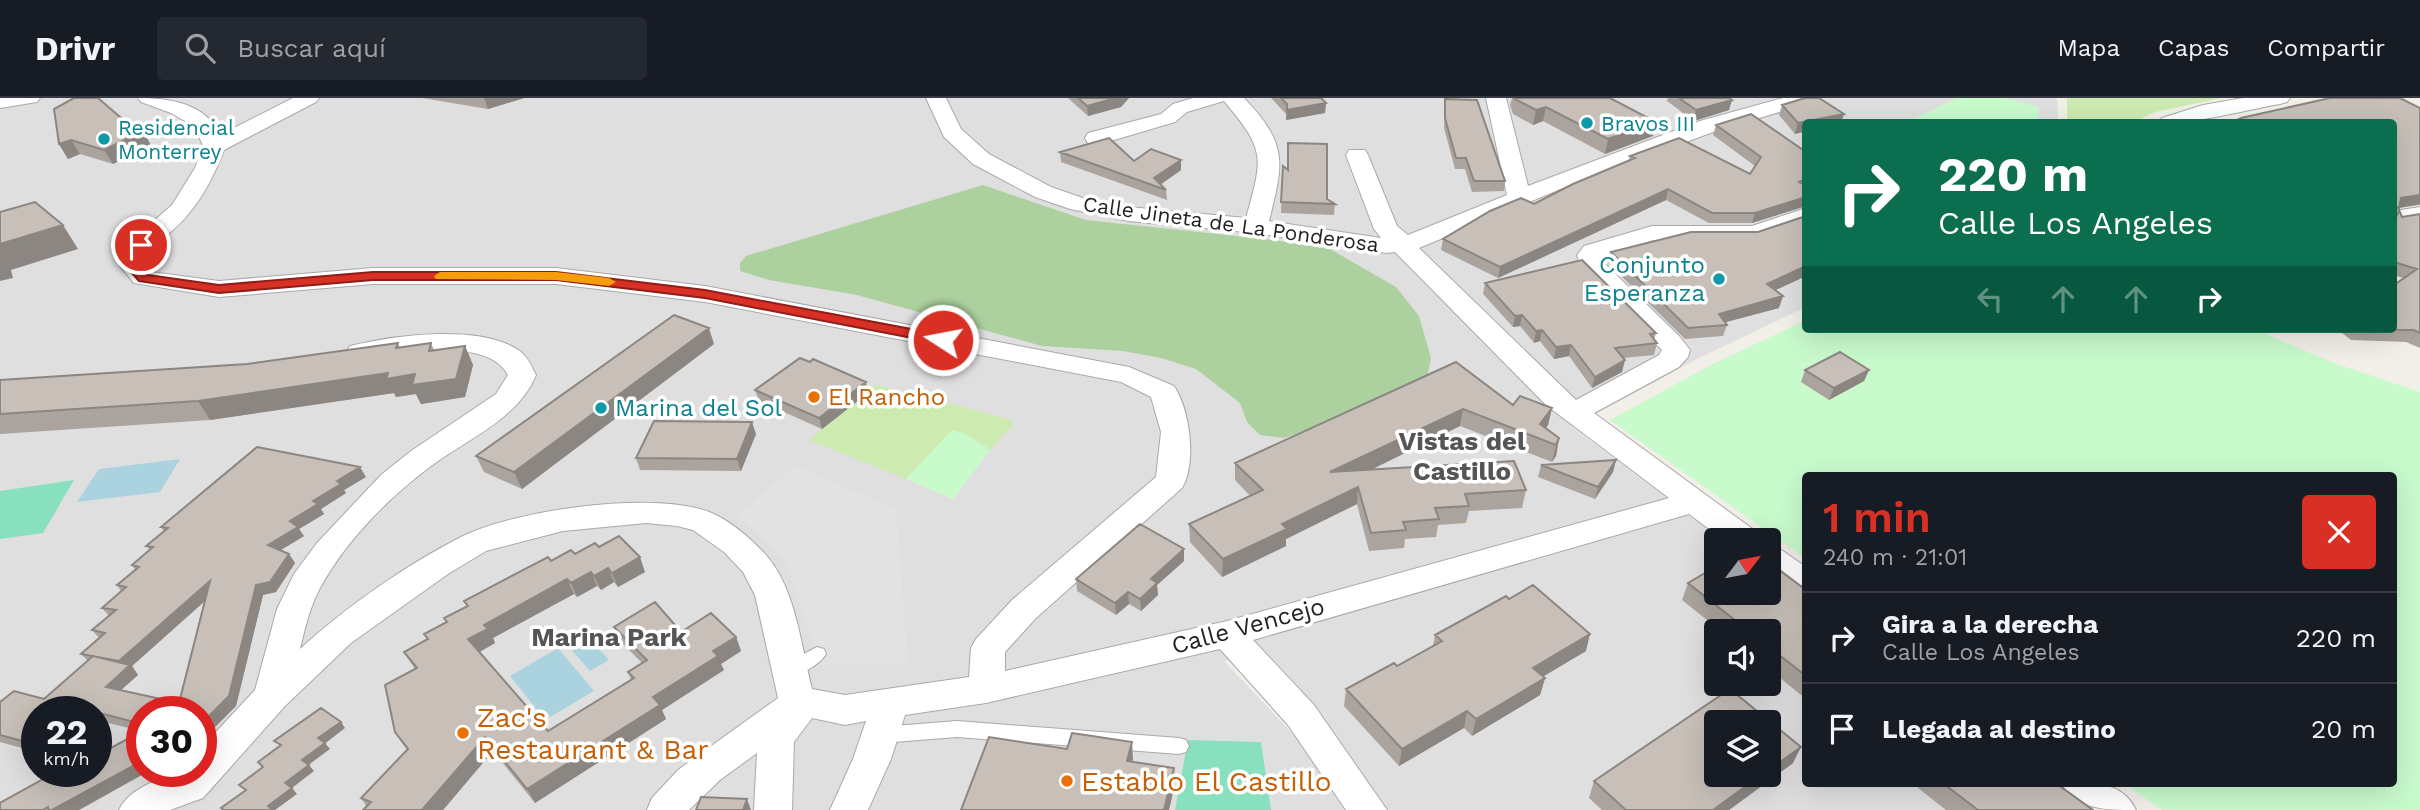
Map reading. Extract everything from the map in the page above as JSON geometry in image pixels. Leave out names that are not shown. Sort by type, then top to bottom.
[{"type":"street","points":[[0,102],[30,98]]},
{"type":"street","points":[[148,98],[178,108],[204,123],[214,146]]},
{"type":"street","points":[[309,98],[214,146],[206,168],[181,209],[141,245],[132,266],[144,278],[219,289],[373,276],[556,276],[733,299],[1129,375],[1164,391],[1176,432],[1171,481],[1024,609],[988,648],[986,689]]},
{"type":"street","name":"Calle Jineta de La Ponderosa","points":[[936,98],[952,132],[964,145],[981,159],[1043,192],[1101,210],[1256,226],[1401,246]]},
{"type":"street","points":[[1096,138],[1168,118],[1180,108],[1216,98]]},
{"type":"street","points":[[1234,98],[1256,121],[1269,148],[1270,170],[1256,226]]},
{"type":"street","points":[[1496,98],[1519,198]]},
{"type":"street","points":[[1735,98],[1755,113]]},
{"type":"street","points":[[1401,246],[1708,126],[1806,98]]},
{"type":"street","points":[[2178,119],[2203,111],[2280,98]]},
{"type":"street","points":[[1357,155],[1386,229],[1401,246],[1556,399],[1729,528]]},
{"type":"street","points":[[2397,218],[2420,214]]},
{"type":"street","points":[[1573,413],[1669,362],[1676,350],[1590,263],[1589,255],[1593,251],[1652,233],[1754,233],[1802,216]]},
{"type":"street","points":[[272,696],[291,618],[305,583],[325,556],[384,491],[423,458],[506,400],[515,391],[522,375],[515,359],[506,353],[477,345],[435,343],[330,356]]},
{"type":"street","name":"Calle Vencejo","points":[[792,686],[845,710],[886,719],[986,689],[1227,634],[1693,502]]},
{"type":"street","points":[[138,810],[157,798],[190,799],[272,696],[339,634],[436,566],[475,543],[516,530],[563,520],[646,512],[677,515],[704,522],[735,544],[756,565],[772,595],[792,686],[795,715],[776,738],[773,810]]},
{"type":"street","points":[[1782,566],[1802,581]]},
{"type":"street","points":[[1227,634],[1301,715],[1368,810]]},
{"type":"street","points":[[666,810],[676,796],[702,774],[762,732],[792,686]]},
{"type":"street","points":[[849,810],[886,719]]},
{"type":"street","points":[[2085,787],[2117,810]]},
{"type":"lane","points":[[792,686],[817,654]]},
{"type":"lane","points":[[886,719],[957,729],[1179,746]]},
{"type":"shaded area","points":[[0,98],[2057,98],[2058,119],[1802,119],[1802,309],[1699,358],[1572,427],[1708,528],[1704,528],[1704,606],[1782,606],[1782,596],[1802,600],[1802,787],[2057,787],[2088,810],[1385,810],[1297,687],[1264,650],[1224,661],[1343,787],[1356,810],[0,810]]},
{"type":"shaded area","points":[[796,466],[896,509],[908,663],[820,665],[786,563],[774,548],[737,515]]},
{"type":"green space","points":[[1957,98],[2005,98],[2039,107],[2038,119],[1913,119]]},
{"type":"green space","points":[[2067,98],[2222,98],[2155,112],[2140,119],[2067,119]]},
{"type":"green space","points":[[983,185],[1086,220],[1274,240],[1330,249],[1396,287],[1419,316],[1431,358],[1427,377],[1321,426],[1284,438],[1260,435],[1247,422],[1240,403],[1196,369],[1161,358],[1123,351],[1042,346],[857,295],[769,280],[740,271],[740,263],[746,256]]},
{"type":"green space","points":[[1802,322],[1802,333],[2263,333],[2334,363],[2420,392],[2420,810],[2162,810],[2129,787],[2397,787],[2397,472],[1802,472],[1802,556],[1782,542],[1782,528],[1762,528],[1610,420],[1707,367]]},
{"type":"green space","points":[[877,385],[1009,419],[1013,425],[990,450],[967,435],[952,431],[906,479],[809,440]]},
{"type":"green space","points":[[952,430],[967,435],[990,450],[953,499],[906,479]]},
{"type":"green space","points":[[74,480],[43,533],[0,539],[0,491]]},
{"type":"green space","points":[[1188,740],[1261,742],[1271,810],[1175,810]]},
{"type":"water","points":[[180,459],[160,492],[77,502],[99,469]]},
{"type":"water","points":[[587,636],[609,660],[590,671],[569,647]]},
{"type":"water","points":[[558,648],[594,691],[545,720],[510,676]]},
{"type":"building","points":[[74,98],[98,98],[134,129],[143,131],[104,150],[71,140],[59,144],[54,109]]},
{"type":"building","points":[[1078,98],[1116,98],[1087,106]]},
{"type":"building","points":[[1281,98],[1321,98],[1326,103],[1287,110],[1287,104]]},
{"type":"building","points":[[1515,98],[1610,98],[1656,122],[1608,139],[1546,107],[1536,110]]},
{"type":"building","points":[[1679,98],[1729,98],[1732,100],[1696,110]]},
{"type":"building","points":[[1805,98],[1819,98],[1844,114],[1802,119],[1802,122],[1798,123],[1782,105]]},
{"type":"building","points":[[2330,98],[2400,98],[2420,108],[2420,195],[2401,198],[2399,208],[2397,207],[2397,119],[2239,119]]},
{"type":"building","points":[[1445,99],[1477,100],[1505,181],[1474,181],[1466,158],[1456,158],[1445,118]]},
{"type":"building","points":[[1751,114],[1802,149],[1802,181],[1799,182],[1802,184],[1802,198],[1755,213],[1712,213],[1668,189],[1500,267],[1443,239],[1490,211],[1521,198],[1534,204],[1635,158],[1630,156],[1679,138],[1750,174],[1761,157],[1716,125]]},
{"type":"building","points":[[1109,138],[1134,161],[1151,149],[1181,160],[1154,178],[1166,190],[1060,152]]},
{"type":"building","points":[[1288,143],[1327,144],[1327,199],[1335,204],[1281,202],[1283,166],[1288,170]]},
{"type":"building","points":[[35,202],[63,225],[0,244],[0,212]]},
{"type":"building","points":[[2399,210],[2402,217],[2420,214],[2420,333],[2414,330],[2397,330],[2397,283],[2417,269],[2397,263]]},
{"type":"building","points":[[1802,217],[1802,268],[1767,284],[1783,296],[1719,314],[1727,325],[1688,328],[1611,252],[1691,232],[1758,232]]},
{"type":"building","points":[[1582,260],[1656,333],[1650,334],[1657,343],[1615,348],[1625,360],[1595,377],[1571,345],[1556,347],[1542,330],[1536,331],[1522,315],[1515,316],[1485,283]]},
{"type":"building","points":[[674,315],[709,328],[514,472],[476,456]]},
{"type":"building","points":[[398,343],[396,348],[431,343],[429,351],[465,346],[456,379],[412,385],[415,374],[386,379],[388,373],[198,401],[0,414],[0,380],[247,364]]},
{"type":"building","points":[[1840,352],[1869,370],[1834,388],[1805,370]]},
{"type":"building","name":"El Rancho","points":[[800,358],[810,362],[813,359],[866,382],[819,418],[755,390]]},
{"type":"building","points":[[1456,362],[1513,405],[1520,396],[1552,408],[1540,424],[1559,438],[1556,445],[1463,409],[1330,472],[1514,461],[1526,490],[1465,494],[1469,506],[1435,508],[1439,519],[1403,522],[1406,530],[1371,533],[1358,487],[1282,524],[1287,529],[1223,559],[1189,524],[1263,490],[1235,463]]},
{"type":"building","name":"Marina del Sol","points":[[654,421],[752,422],[737,459],[636,458]]},
{"type":"building","points":[[257,447],[360,467],[337,481],[341,484],[313,501],[318,504],[290,521],[298,527],[268,545],[289,554],[270,582],[256,585],[229,696],[217,708],[217,696],[181,696],[210,581],[119,661],[97,657],[130,665],[106,687],[147,696],[126,696],[126,720],[112,716],[112,696],[47,696],[93,656],[81,654],[105,633],[92,630],[116,610],[102,608],[126,587],[117,585],[139,567],[132,565],[153,547],[146,546],[168,528],[161,527]]},
{"type":"building","points":[[1616,460],[1598,487],[1541,465]]},
{"type":"building","points":[[1140,524],[1184,549],[1151,579],[1157,583],[1140,599],[1128,592],[1115,603],[1076,579]]},
{"type":"building","points":[[619,536],[640,557],[612,573],[608,568],[594,576],[591,572],[571,583],[567,579],[484,625],[488,629],[468,639],[548,731],[634,678],[628,672],[647,660],[614,627],[655,602],[681,632],[711,613],[736,637],[713,651],[718,656],[653,697],[660,705],[527,789],[485,737],[422,810],[363,810],[371,802],[361,798],[408,749],[395,732],[385,685],[417,668],[404,652],[428,639],[424,634],[447,622],[444,618],[468,606],[464,601],[548,557],[551,561],[571,550],[575,554],[595,543],[599,547]]},
{"type":"building","points":[[1782,572],[1802,587],[1802,673],[1781,656],[1781,619],[1734,619],[1717,606],[1782,606]]},
{"type":"building","points":[[1704,574],[1704,596],[1688,583]]},
{"type":"building","points":[[1533,585],[1590,634],[1533,668],[1545,678],[1476,719],[1467,711],[1402,749],[1346,689],[1394,663],[1397,666],[1442,641],[1435,635],[1506,596],[1509,599]]},
{"type":"building","points":[[14,691],[33,696],[21,696],[21,741],[0,735],[0,702]]},
{"type":"building","points":[[1720,696],[1739,696],[1756,710],[1704,710],[1704,787],[1745,787],[1713,810],[1626,810],[1594,781]]},
{"type":"building","points":[[321,708],[341,722],[318,738],[325,743],[302,760],[309,765],[285,783],[292,788],[268,806],[273,810],[221,808],[246,790],[239,785],[263,767],[258,762],[281,745],[274,741]]},
{"type":"building","points":[[1781,731],[1801,747],[1781,761]]},
{"type":"building","name":"Establo El Castillo","points":[[1072,733],[1132,742],[1127,761],[1174,768],[1164,810],[961,810],[989,737],[1067,749]]},
{"type":"building","points":[[126,740],[126,770],[112,777],[112,747]]},
{"type":"building","points":[[29,787],[94,787],[52,810],[48,807],[43,810],[0,810],[0,803]]},
{"type":"building","points":[[1948,787],[2061,787],[2093,810],[1978,810]]},
{"type":"building","points":[[701,797],[747,799],[743,810],[696,810]]},
{"type":"slow traffic","points":[[440,276],[556,276],[609,282]]},
{"type":"place","name":"Bravos III","points":[[1587,123]]},
{"type":"place","name":"Residencial Monterrey","points":[[104,139]]},
{"type":"place","name":"Conjunto Esperanza","points":[[1719,279]]},
{"type":"place","name":"El Rancho","points":[[814,397]]},
{"type":"place","name":"Marina del Sol","points":[[601,408]]},
{"type":"place","name":"Zac's Restaurant & Bar","points":[[463,733]]},
{"type":"place","name":"Establo El Castillo","points":[[1067,781]]},
{"type":"district","name":"Vistas del Castillo","points":[[1462,456]]},
{"type":"district","name":"Marina Park","points":[[609,637]]},
{"type":"route","points":[[141,245],[132,266],[144,278],[219,289],[373,276],[556,276],[705,294],[943,340]]}]
